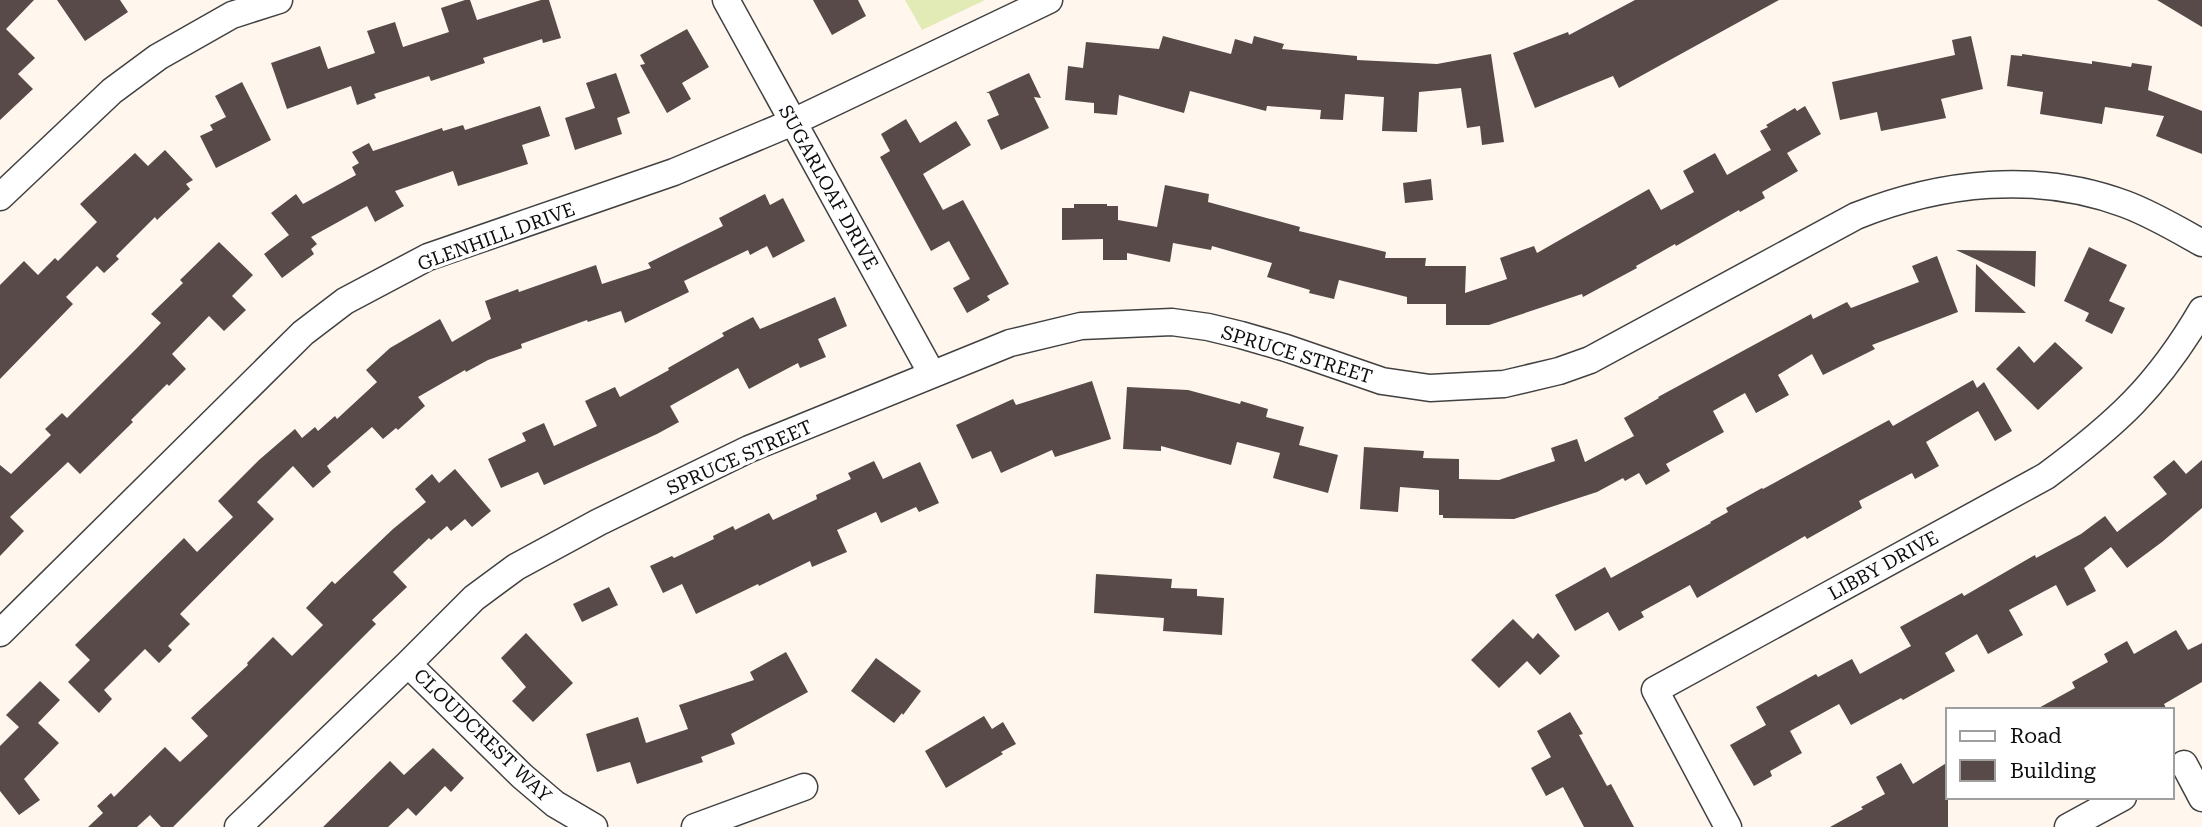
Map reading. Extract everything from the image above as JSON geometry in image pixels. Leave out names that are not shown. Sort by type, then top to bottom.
[{"type":"street","points":[[0,197],[112,91],[158,57],[232,15],[279,0]]},
{"type":"street","name":"SUGARLOAF DRIVE","points":[[726,0],[932,374]]},
{"type":"street","name":"GLENHILL DRIVE","points":[[0,633],[303,333],[345,301],[428,257],[674,172],[793,122],[1049,0]]},
{"type":"street","name":"SPRUCE STREET","points":[[238,827],[474,598],[516,567],[749,449],[1010,343],[1055,331],[1107,324],[1172,322],[1241,335],[1363,376],[1394,383],[1430,388],[1504,384],[1559,371],[1590,360],[1856,216],[1920,195],[1974,185],[2044,186],[2123,203],[2202,243]]},
{"type":"street","name":"LIBBY DRIVE","points":[[1728,827],[1655,690],[2046,476],[2093,441],[2141,398],[2160,375],[2202,310]]},
{"type":"street","name":"CLOUDCREST WAY","points":[[408,664],[522,776],[555,804],[594,827]]},
{"type":"street","points":[[2186,763],[2202,798]]},
{"type":"street","points":[[695,827],[804,788]]},
{"type":"street","points":[[2068,827],[2119,799]]},
{"type":"green space","points":[[905,0],[985,0],[922,30]]},
{"type":"building","points":[[0,0],[34,0],[6,29],[35,58],[18,74],[33,89],[0,120]]},
{"type":"building","points":[[57,0],[120,0],[128,12],[85,41]]},
{"type":"building","points":[[470,0],[477,20],[541,0],[549,0],[561,38],[543,43],[542,39],[483,58],[485,63],[431,81],[429,76],[374,94],[376,98],[357,105],[351,86],[287,109],[271,63],[320,46],[328,69],[375,53],[367,31],[395,22],[403,47],[449,32],[441,8]]},
{"type":"building","points":[[813,0],[858,0],[866,16],[832,35]]},
{"type":"building","points":[[1635,0],[1779,0],[1619,88],[1613,76],[1535,108],[1513,53],[1568,32],[1569,35]]},
{"type":"building","points":[[2157,0],[2202,0],[2202,27]]},
{"type":"building","points":[[687,29],[709,67],[682,83],[691,99],[667,113],[640,65],[645,64],[640,55]]},
{"type":"building","points":[[1163,36],[1231,54],[1235,39],[1252,44],[1254,36],[1284,44],[1282,49],[1357,56],[1357,60],[1437,64],[1491,54],[1504,142],[1482,145],[1480,126],[1467,128],[1461,88],[1419,92],[1417,132],[1382,131],[1384,97],[1345,94],[1343,120],[1320,119],[1321,110],[1267,106],[1266,111],[1190,91],[1184,113],[1119,95],[1117,115],[1094,113],[1094,103],[1065,100],[1068,66],[1083,68],[1086,42],[1159,49]]},
{"type":"building","points":[[1971,36],[1983,89],[1941,99],[1946,118],[1881,131],[1877,112],[1840,120],[1832,82],[1955,55],[1952,40]]},
{"type":"building","points":[[2022,54],[2092,64],[2092,61],[2131,67],[2132,63],[2152,66],[2148,90],[2202,111],[2202,154],[2156,136],[2164,116],[2105,107],[2102,124],[2040,114],[2043,92],[2007,86],[2011,55]]},
{"type":"building","points":[[616,73],[630,113],[617,118],[622,134],[575,150],[565,118],[595,108],[586,83]]},
{"type":"building","points":[[1029,73],[1041,98],[1034,97],[1049,128],[1001,150],[987,120],[999,115],[989,93],[986,93]]},
{"type":"building","points":[[242,82],[271,140],[216,168],[200,136],[213,130],[210,125],[226,117],[215,96]]},
{"type":"building","points":[[540,106],[550,136],[522,145],[528,164],[458,186],[453,171],[395,191],[404,206],[375,222],[367,206],[311,237],[317,244],[311,249],[314,254],[282,278],[264,254],[289,235],[271,213],[296,194],[303,204],[356,175],[352,167],[359,163],[352,152],[369,143],[373,151],[442,128],[443,131],[463,125],[465,130]]},
{"type":"building","points":[[1805,106],[1821,134],[1787,153],[1798,171],[1762,192],[1765,198],[1676,246],[1675,244],[1583,297],[1582,294],[1489,325],[1446,325],[1446,304],[1407,304],[1407,297],[1339,280],[1334,299],[1309,293],[1310,290],[1267,277],[1272,263],[1212,246],[1211,250],[1173,243],[1170,262],[1127,253],[1127,260],[1103,260],[1103,239],[1062,240],[1062,208],[1074,208],[1074,204],[1118,206],[1118,220],[1157,227],[1165,185],[1209,194],[1208,202],[1300,227],[1299,231],[1386,252],[1385,258],[1426,258],[1425,266],[1466,266],[1465,293],[1507,279],[1500,258],[1534,246],[1537,253],[1649,189],[1661,210],[1694,192],[1683,171],[1715,153],[1727,175],[1771,150],[1760,131],[1768,127],[1766,125],[1795,108],[1797,111]]},
{"type":"building","points":[[906,119],[920,143],[956,121],[971,145],[923,174],[943,210],[963,200],[1009,284],[987,296],[990,300],[967,313],[953,288],[970,279],[949,241],[931,251],[880,157],[890,151],[881,134]]},
{"type":"building","points":[[165,150],[193,180],[186,184],[190,189],[157,220],[155,217],[116,256],[119,259],[104,273],[97,266],[66,297],[73,304],[0,379],[0,285],[24,261],[38,275],[55,258],[58,261],[97,222],[80,204],[135,153],[148,166]]},
{"type":"building","points":[[1431,179],[1433,200],[1405,203],[1403,183]]},
{"type":"building","points":[[765,194],[770,205],[783,198],[805,241],[773,258],[767,246],[750,255],[748,250],[684,281],[689,292],[625,323],[621,311],[588,322],[587,320],[521,344],[522,348],[488,360],[466,372],[465,370],[418,397],[425,406],[398,430],[396,428],[383,439],[372,427],[327,466],[331,472],[313,488],[293,466],[257,502],[274,519],[180,614],[190,624],[168,646],[172,650],[159,663],[145,649],[104,690],[112,699],[99,713],[68,682],[90,660],[75,645],[184,538],[197,552],[233,517],[218,501],[295,429],[302,438],[315,427],[318,431],[335,416],[337,419],[377,382],[366,370],[390,348],[440,319],[452,342],[491,319],[485,301],[596,265],[602,284],[651,268],[648,263],[723,226],[719,218]]},
{"type":"building","points":[[219,242],[253,275],[232,296],[246,310],[224,331],[209,316],[172,354],[186,369],[169,386],[167,384],[80,474],[68,462],[10,517],[24,531],[0,556],[0,465],[11,474],[51,435],[45,429],[62,413],[67,418],[137,348],[161,323],[151,314],[183,283],[180,280]]},
{"type":"building","points":[[2089,247],[2127,265],[2109,301],[2125,308],[2112,334],[2085,321],[2089,313],[2064,301]]},
{"type":"building","points":[[1956,250],[2036,251],[2035,287]]},
{"type":"building","points":[[1937,256],[1958,312],[1872,345],[1875,349],[1823,375],[1812,354],[1778,375],[1789,395],[1756,413],[1745,393],[1713,411],[1724,432],[1666,464],[1670,471],[1646,485],[1639,473],[1597,492],[1514,519],[1443,518],[1443,515],[1439,515],[1439,490],[1400,487],[1398,512],[1360,509],[1364,447],[1424,451],[1423,458],[1459,459],[1459,479],[1499,480],[1555,461],[1551,448],[1577,439],[1585,462],[1634,436],[1624,418],[1658,397],[1811,314],[1813,319],[1847,302],[1851,308],[1919,282],[1912,266]]},
{"type":"building","points":[[1976,264],[2026,313],[1975,312]]},
{"type":"building","points":[[835,297],[847,326],[818,339],[826,357],[800,368],[798,363],[749,389],[738,368],[670,406],[679,422],[657,434],[544,485],[538,472],[501,488],[488,459],[526,441],[522,433],[544,423],[554,446],[597,426],[585,401],[615,387],[620,397],[724,336],[722,333],[753,317],[760,329]]},
{"type":"building","points":[[2055,342],[2083,368],[2038,410],[1996,369],[2019,346],[2034,363]]},
{"type":"building","points":[[1973,380],[1977,388],[1984,382],[2012,431],[1995,441],[1978,411],[1926,442],[1939,466],[1915,479],[1912,473],[1859,501],[1862,508],[1807,539],[1805,536],[1697,598],[1690,585],[1641,612],[1644,617],[1619,631],[1608,612],[1575,631],[1555,595],[1605,567],[1611,578],[1711,523],[1728,512],[1726,508],[1762,488],[1889,420],[1893,426]]},
{"type":"building","points":[[1092,381],[1111,439],[1055,457],[1052,450],[1001,473],[991,451],[972,459],[956,425],[1013,399],[1016,405]]},
{"type":"building","points":[[1127,387],[1188,390],[1240,404],[1241,401],[1268,409],[1266,417],[1304,427],[1299,445],[1338,455],[1328,493],[1273,478],[1280,453],[1237,442],[1231,465],[1161,446],[1161,451],[1123,449]]},
{"type":"building","points":[[2174,460],[2186,474],[2202,460],[2202,508],[2162,542],[2127,568],[2111,547],[2084,568],[2096,591],[2067,606],[2056,585],[2009,610],[2023,635],[1988,654],[1977,634],[1945,653],[1955,671],[1903,700],[1901,698],[1851,725],[1839,704],[1790,731],[1802,753],[1770,771],[1772,776],[1754,786],[1730,745],[1766,725],[1756,707],[1816,674],[1818,677],[1852,659],[1860,674],[1911,646],[1900,627],[1962,593],[1964,596],[2035,555],[2036,558],[2081,534],[2105,516],[2117,532],[2167,494],[2153,477]]},
{"type":"building","points":[[874,461],[883,479],[920,462],[939,503],[919,512],[916,507],[881,523],[876,512],[837,530],[847,552],[812,567],[810,561],[696,614],[682,584],[663,593],[650,566],[714,539],[713,536],[733,526],[735,530],[769,513],[773,520],[817,499],[816,495],[851,479],[848,473]]},
{"type":"building","points":[[455,469],[491,511],[472,527],[465,519],[451,531],[447,526],[431,540],[429,538],[393,572],[407,587],[372,620],[376,624],[173,827],[161,827],[150,815],[137,827],[88,827],[103,813],[97,806],[111,793],[114,797],[165,747],[180,762],[208,736],[191,718],[248,665],[273,637],[292,656],[323,625],[306,608],[332,581],[335,584],[426,502],[415,489],[432,474],[439,483]]},
{"type":"building","points":[[1096,574],[1172,579],[1171,588],[1197,589],[1197,596],[1224,598],[1222,635],[1163,631],[1164,618],[1094,613]]},
{"type":"building","points":[[609,587],[618,605],[582,622],[573,604]]},
{"type":"building","points":[[1513,619],[1533,639],[1538,633],[1560,656],[1540,675],[1527,661],[1499,688],[1471,660]]},
{"type":"building","points":[[2176,630],[2188,650],[2202,643],[2202,682],[2164,704],[2166,708],[2039,708],[2075,688],[2072,682],[2108,662],[2104,654],[2127,641],[2134,654]]},
{"type":"building","points":[[526,633],[573,683],[533,722],[512,701],[526,687],[501,658]]},
{"type":"building","points":[[786,652],[808,692],[731,734],[735,744],[701,757],[703,762],[637,784],[630,762],[597,772],[586,734],[638,717],[646,743],[688,729],[679,705],[754,680],[750,672]]},
{"type":"building","points":[[876,658],[921,691],[894,723],[851,691]]},
{"type":"building","points":[[40,681],[60,700],[38,723],[59,743],[24,779],[40,800],[19,815],[0,791],[0,746],[19,727],[6,715]]},
{"type":"building","points":[[1570,712],[1583,734],[1579,735],[1607,786],[1611,784],[1634,827],[1584,827],[1563,787],[1546,796],[1531,768],[1551,757],[1537,731]]},
{"type":"building","points":[[984,716],[992,729],[1003,722],[1016,744],[946,788],[925,751]]},
{"type":"building","points":[[433,748],[464,778],[451,792],[445,786],[416,816],[408,808],[388,827],[323,827],[390,761],[404,775]]},
{"type":"building","points":[[1901,763],[1913,784],[1946,763],[1948,827],[1830,827],[1885,794],[1876,777]]}]
